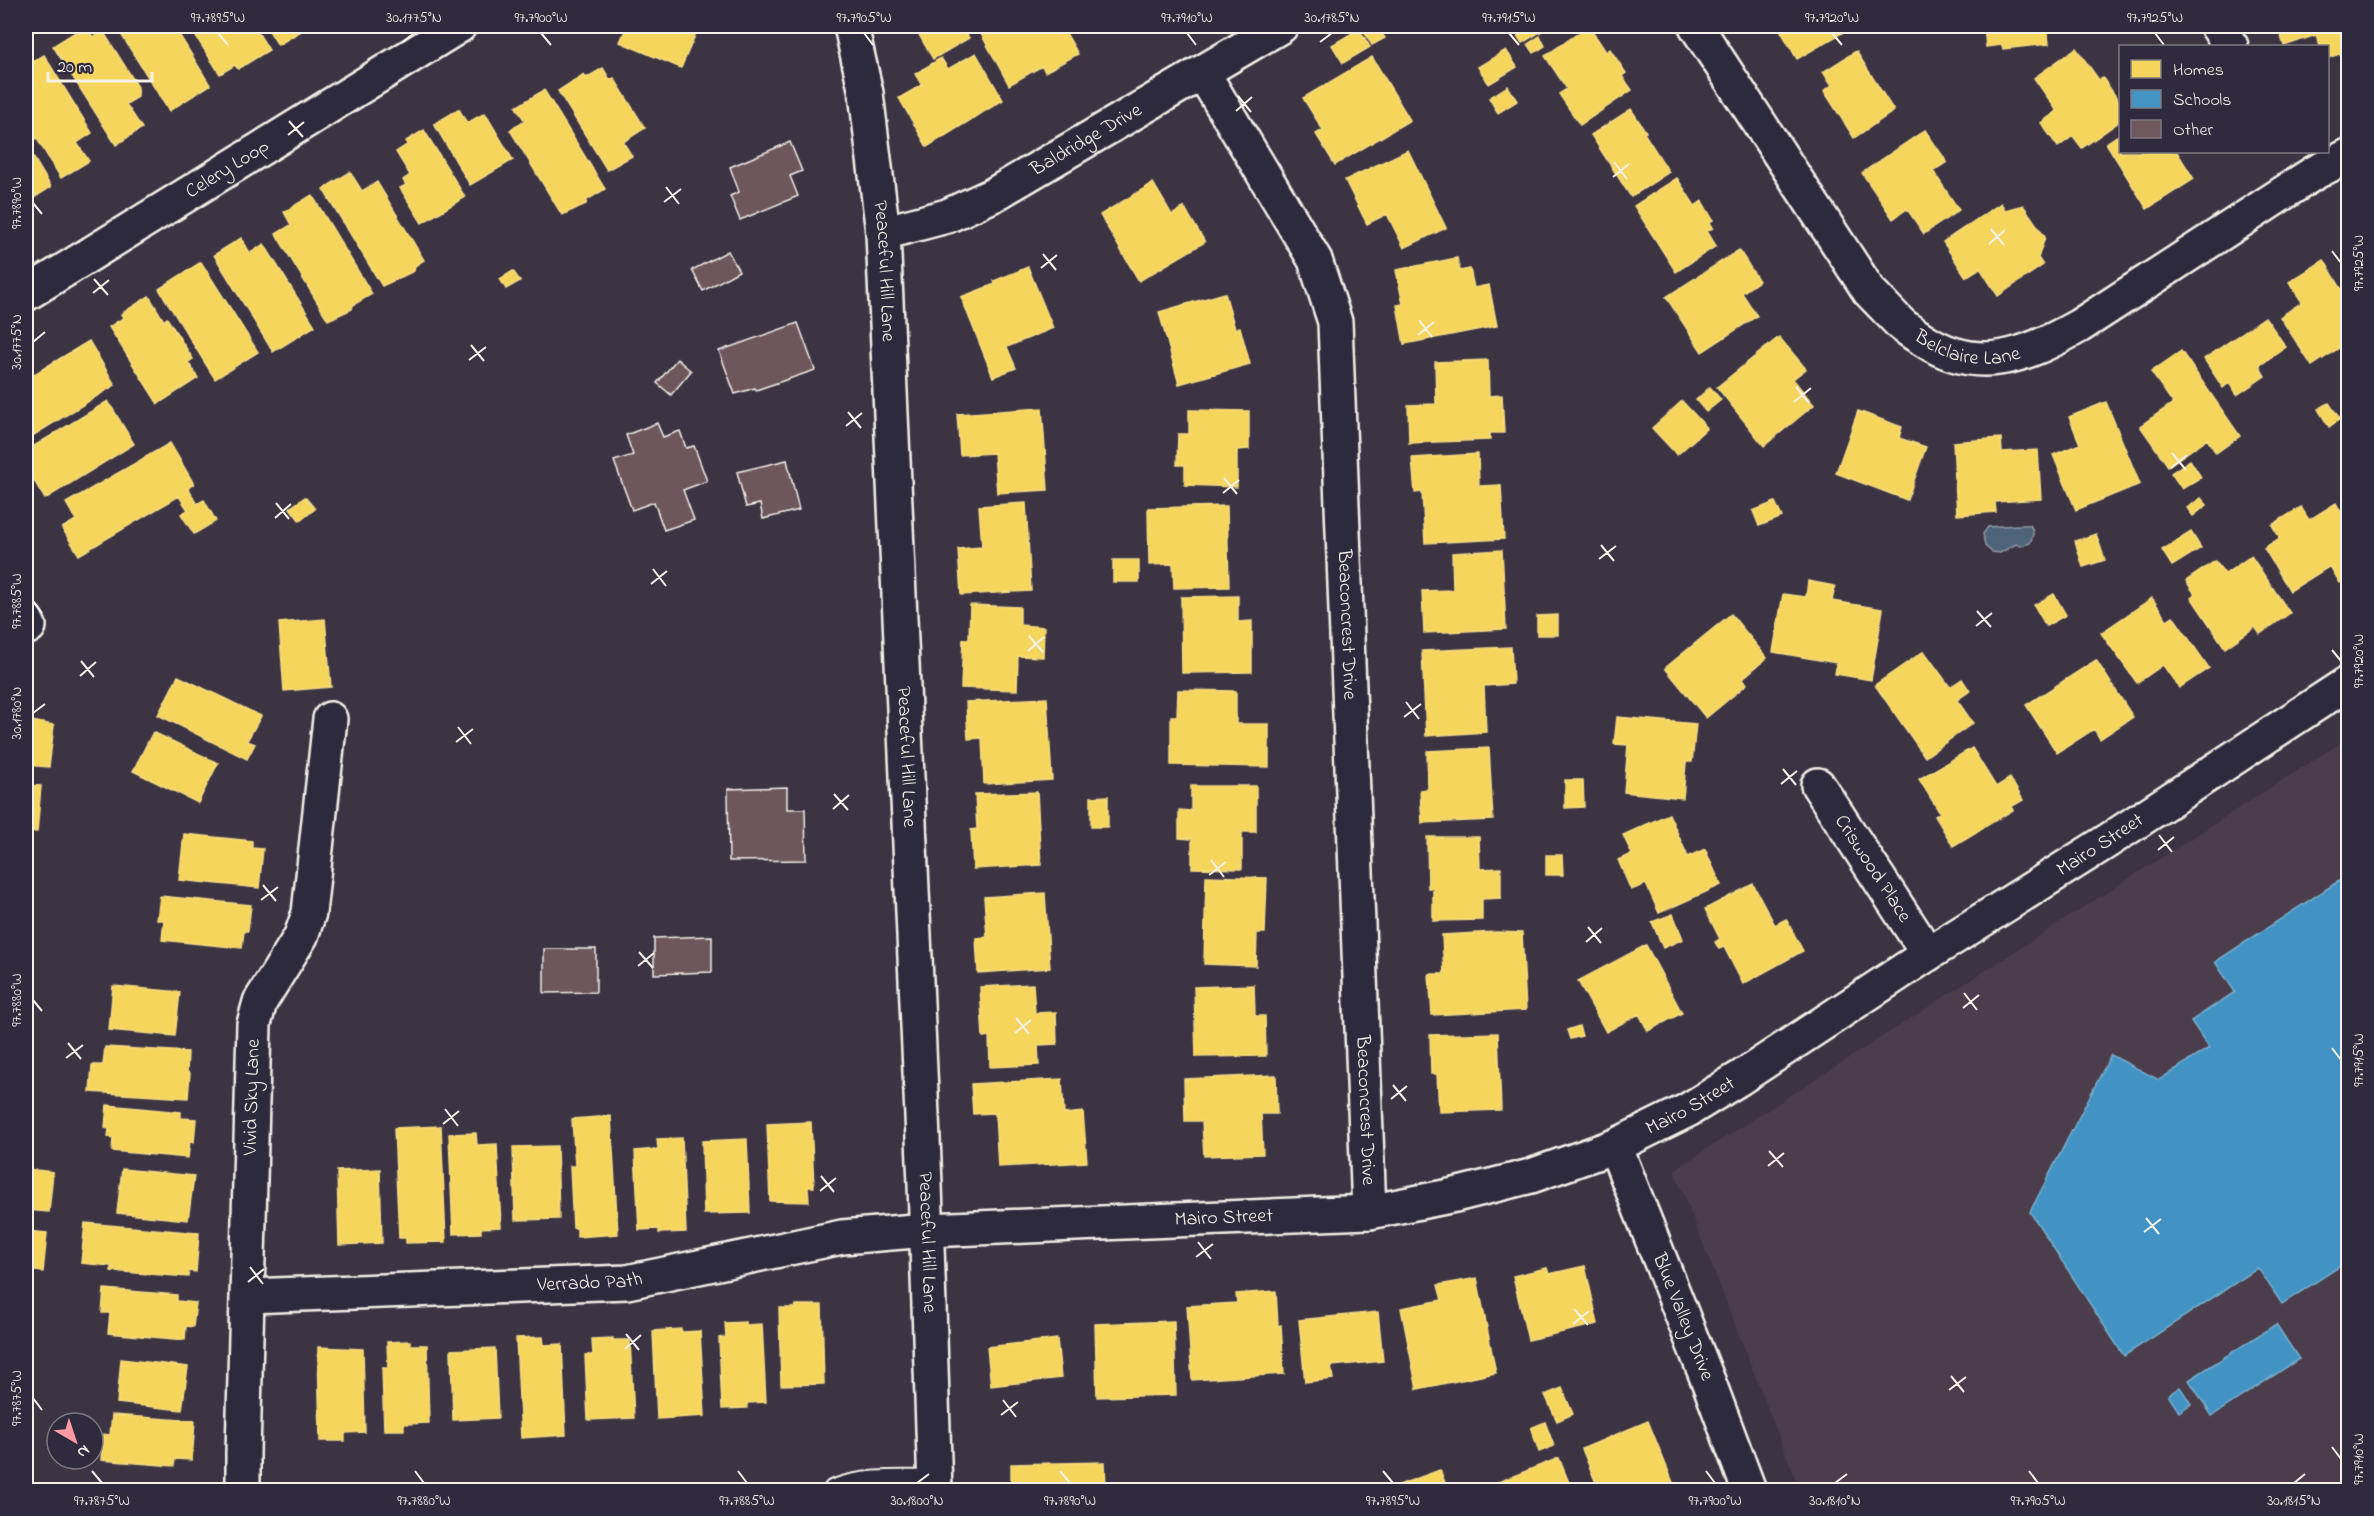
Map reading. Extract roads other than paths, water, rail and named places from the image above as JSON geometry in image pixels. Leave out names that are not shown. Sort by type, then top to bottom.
[{"type":"street","name":"Celery Loop","points":[[26,294],[459,26]]},
{"type":"street","name":"Peaceful Hill Lane","points":[[851,26],[866,93],[883,233],[927,1230],[935,1486]]},
{"type":"street","name":"Baldridge Drive","points":[[883,233],[947,216],[993,195],[1281,26]]},
{"type":"street","name":"Belclaire Lane","points":[[1696,26],[1869,291],[1903,326],[1941,351],[1976,360],[2010,356],[2053,341],[2079,326],[2307,162],[2349,156]]},
{"type":"street","points":[[2217,26],[2230,45]]},
{"type":"street","name":"Beaconcrest Drive","points":[[1203,73],[1315,260],[1335,322],[1369,1212]]},
{"type":"street","name":"Mairo Street","points":[[927,1230],[1369,1212],[1455,1195],[1531,1176],[1615,1146],[1705,1099],[2349,683]]},
{"type":"street","name":"Vivid Sky Lane","points":[[243,1491],[254,1024],[260,1002],[301,936],[309,913],[330,719]]},
{"type":"street","name":"Criswood Place","points":[[1818,785],[1928,954]]},
{"type":"street","name":"Blue Valley Drive","points":[[1615,1146],[1705,1372],[1749,1491]]},
{"type":"street","name":"Verrado Path","points":[[248,1296],[627,1282],[842,1237],[927,1230]]},
{"type":"lane","points":[[834,1491],[849,1484],[865,1482],[935,1486]]},
{"type":"water","points":[[2030,525],[2033,534],[2030,543],[2021,546],[2016,544],[2000,553],[1992,552],[1985,546],[1983,534],[1988,527]]}]
